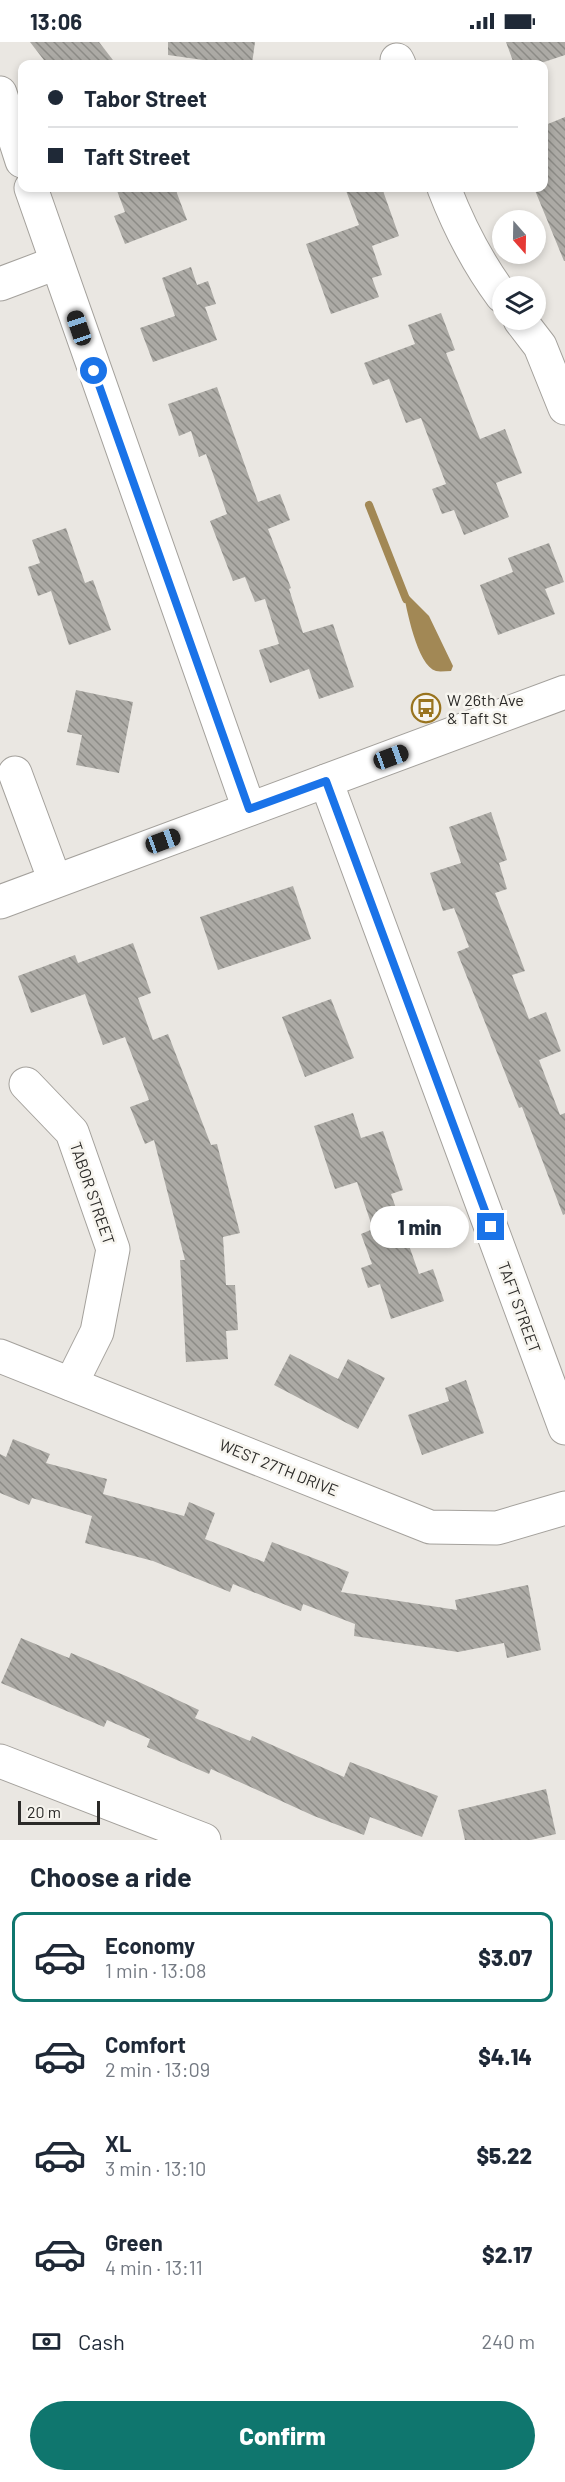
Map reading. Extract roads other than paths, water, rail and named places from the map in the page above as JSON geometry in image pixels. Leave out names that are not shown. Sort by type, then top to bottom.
[{"type":"street","points":[[0,93],[18,149]]},
{"type":"street","points":[[32,192],[249,809]]},
{"type":"street","points":[[446,192],[456,220],[482,269],[492,282]]},
{"type":"street","points":[[0,284],[56,263]]},
{"type":"street","points":[[528,330],[540,346],[565,408]]},
{"type":"street","points":[[0,902],[565,692]]},
{"type":"street","points":[[15,773],[55,881]]},
{"type":"street","name":"TAFT STREET","points":[[326,781],[565,1428]]},
{"type":"street","name":"TABOR STREET","points":[[26,1084],[72,1132],[113,1249],[97,1332],[71,1384]]},
{"type":"street","name":"WEST 27TH DRIVE","points":[[0,1356],[430,1527],[497,1528],[565,1508]]},
{"type":"street","points":[[0,1761],[204,1840]]},
{"type":"waterway","points":[[369,505],[406,599]]},
{"type":"place","name":"W 26th Ave & Taft St","points":[[426,708]]}]
